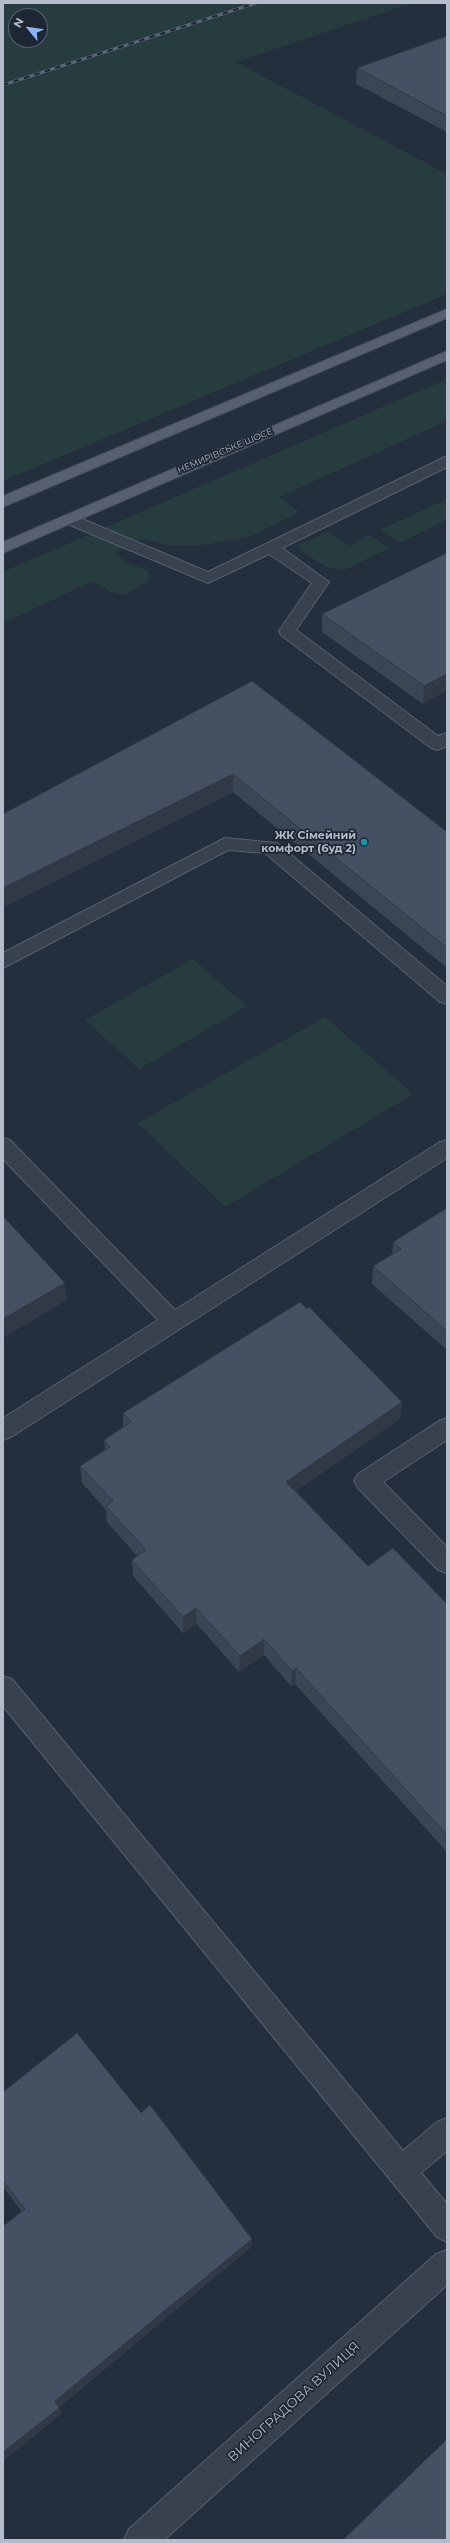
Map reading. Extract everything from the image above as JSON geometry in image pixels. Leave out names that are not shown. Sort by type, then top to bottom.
[{"type":"main road","points":[[3,502],[447,312]]},
{"type":"main road","name":"НЕМИРІВСЬКЕ ШОСЕ","points":[[3,548],[447,355]]},
{"type":"street","points":[[69,519],[208,578],[447,461]]},
{"type":"street","points":[[269,547],[321,582],[287,632],[444,745]]},
{"type":"street","points":[[3,961],[225,844],[270,847],[447,997]]},
{"type":"street","points":[[3,1146],[173,1322]]},
{"type":"street","points":[[3,1430],[447,1148]]},
{"type":"street","points":[[447,1428],[366,1481],[447,1563]]},
{"type":"street","points":[[3,1687],[447,2227]]},
{"type":"street","points":[[401,2171],[447,2132]]},
{"type":"street","name":"ВИНОГРАДОВА ВУЛИЦЯ","points":[[140,2540],[447,2265]]},
{"type":"green space","points":[[3,3],[412,3],[236,62],[447,174],[447,294],[3,481]]},
{"type":"green space","points":[[447,379],[447,421],[279,497],[299,512],[249,537],[203,545],[168,545],[144,539],[115,553],[129,564],[141,567],[150,573],[148,582],[124,595],[111,592],[93,581],[3,623],[3,572]]},
{"type":"green space","points":[[447,499],[447,520],[400,543],[380,530]]},
{"type":"green space","points":[[329,532],[349,546],[370,535],[390,548],[344,570],[326,567],[299,549],[300,544]]},
{"type":"green space","points":[[193,959],[247,1006],[139,1069],[85,1020]]},
{"type":"green space","points":[[325,1017],[413,1094],[225,1207],[138,1123]]},
{"type":"building","points":[[447,36],[447,116],[357,68]]},
{"type":"building","points":[[447,553],[447,674],[424,686],[322,614]]},
{"type":"building","name":"ЖК Сімейний комфорт (буд 2)","points":[[252,681],[447,832],[447,948],[233,774],[3,888],[3,814]]},
{"type":"building","points":[[447,1208],[447,1331],[373,1266],[401,1249],[393,1242]]},
{"type":"building","points":[[3,1216],[65,1283],[3,1319]]},
{"type":"building","points":[[300,1302],[307,1309],[309,1307],[402,1402],[286,1482],[368,1566],[393,1548],[447,1604],[447,1835],[296,1668],[292,1671],[264,1639],[240,1656],[196,1608],[183,1617],[132,1560],[146,1550],[106,1506],[113,1501],[80,1466],[110,1447],[104,1440],[131,1422],[123,1413]]},
{"type":"building","points":[[77,2033],[141,2113],[150,2105],[252,2239],[55,2401],[59,2408],[3,2452],[3,2226],[25,2209],[3,2181],[3,2092]]},
{"type":"building","points":[[447,2439],[447,2540],[343,2540]]},
{"type":"railway","points":[[3,85],[256,3]]},
{"type":"place","name":"ЖК Сімейний комфорт (буд 2)","points":[[364,842]]}]
